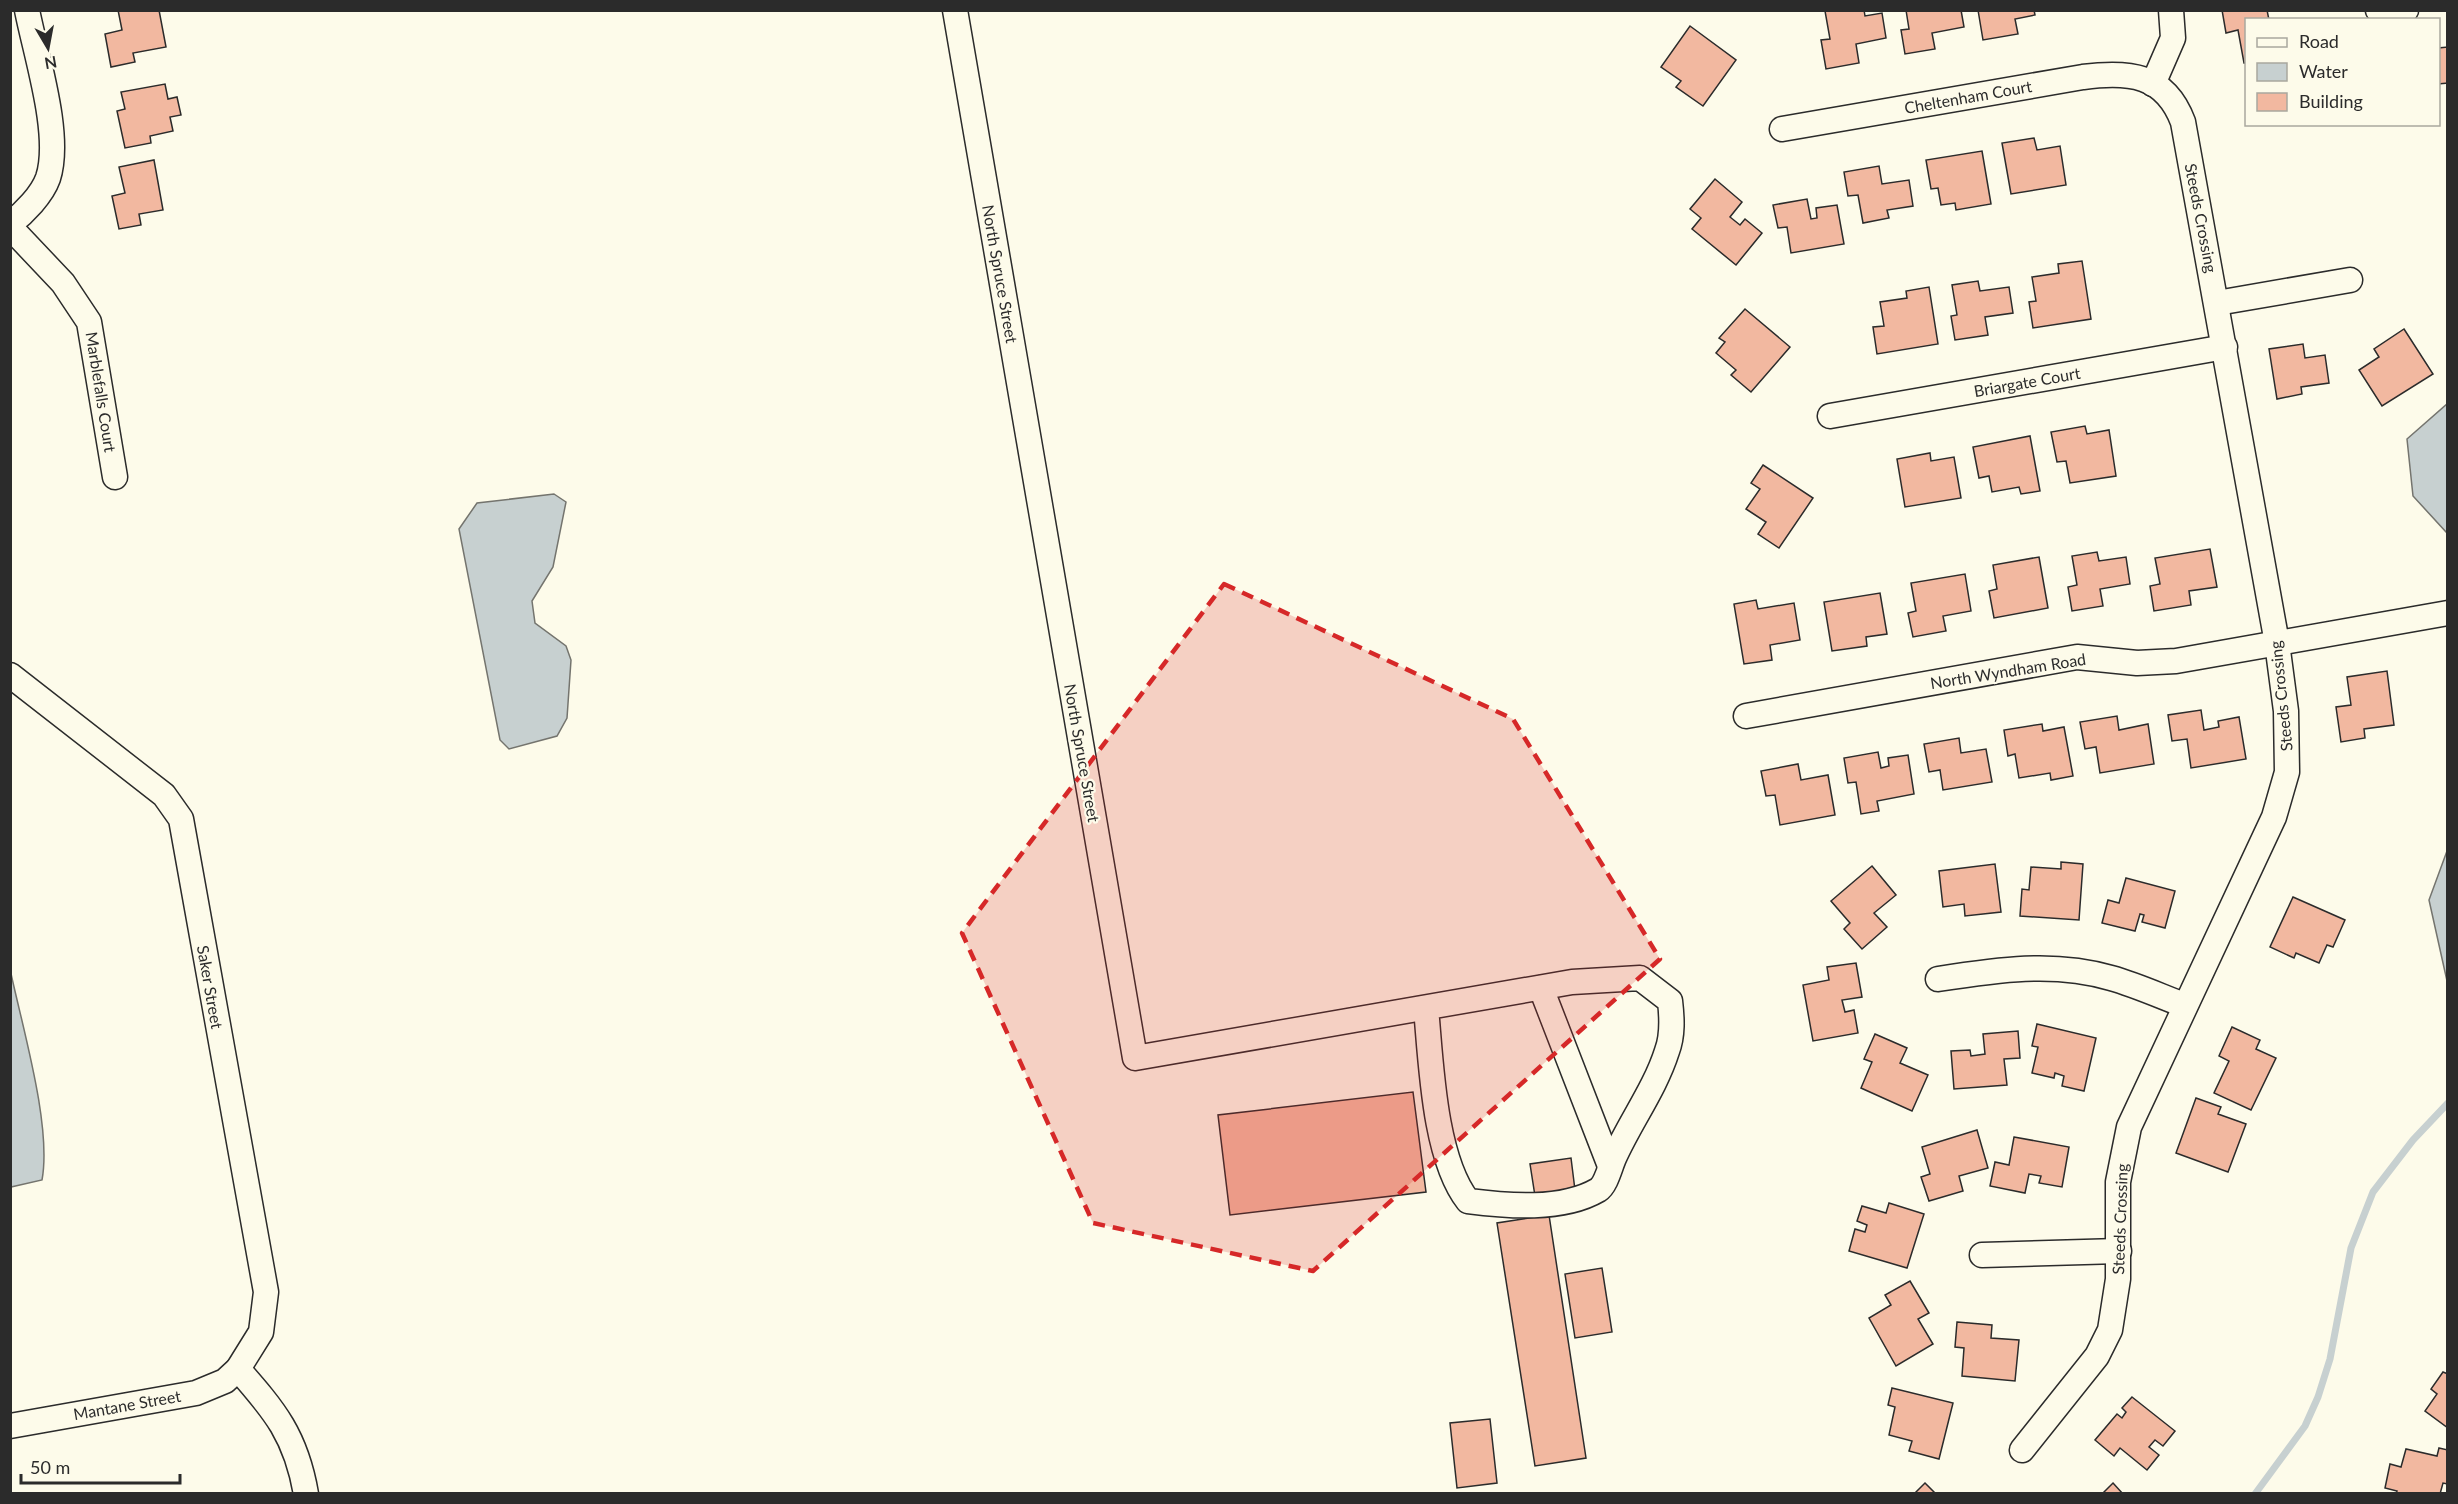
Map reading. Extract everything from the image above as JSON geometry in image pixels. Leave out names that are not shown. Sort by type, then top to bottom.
[{"type":"street","points":[[10,226],[23,214],[47,180],[53,153],[51,129],[27,10]]},
{"type":"street","name":"North Spruce Street","points":[[954,10],[1135,1058],[1572,982],[1640,978],[1670,1001],[1672,1020],[1668,1051],[1610,1166]]},
{"type":"street","points":[[2153,84],[2173,38],[2171,10]]},
{"type":"street","points":[[2378,10],[2383,15],[2406,10]]},
{"type":"street","name":"Cheltenham Court","points":[[1782,129],[2083,77],[2129,74],[2153,84]]},
{"type":"street","name":"Steeds Crossing","points":[[2022,1450],[2097,1356],[2110,1330],[2116,1300],[2119,1251],[2118,1182],[2129,1127],[2184,1005],[2258,853],[2282,795],[2287,772],[2288,731],[2277,643],[2183,122],[2178,108],[2168,95],[2153,84]]},
{"type":"street","name":"Marblefalls Court","points":[[10,226],[63,283],[89,321],[115,477]]},
{"type":"street","points":[[2217,303],[2350,280]]},
{"type":"street","name":"Briargate Court","points":[[1830,416],[2224,347]]},
{"type":"street","name":"North Wyndham Road","points":[[1746,716],[2077,657],[2152,664],[2448,613]]},
{"type":"street","name":"Saker Street","points":[[10,675],[164,795],[181,819],[266,1292],[261,1332],[238,1369]]},
{"type":"street","points":[[1938,979],[1994,970],[2060,968],[2112,978],[2184,1005]]},
{"type":"street","points":[[1426,1008],[1442,1141],[1456,1186],[1468,1201],[1515,1207],[1584,1197],[1601,1188],[1610,1166],[1541,988]]},
{"type":"street","points":[[1982,1255],[2119,1251]]},
{"type":"street","points":[[238,1369],[272,1409],[293,1441],[306,1494]]},
{"type":"street","name":"Mantane Street","points":[[10,1426],[196,1393],[225,1381],[238,1369]]},
{"type":"highlighted area","points":[[1224,584],[1513,719],[1660,959],[1313,1271],[1093,1223],[962,933]]},
{"type":"water","points":[[2447,404],[2447,533],[2413,496],[2407,439]]},
{"type":"water","points":[[554,494],[566,502],[553,567],[532,601],[535,623],[566,646],[571,660],[567,718],[557,736],[509,749],[500,740],[459,529],[477,503]]},
{"type":"water","points":[[2447,851],[2448,981],[2429,900]]},
{"type":"water","points":[[10,969],[34,1076],[43,1132],[44,1158],[42,1180],[11,1187]]},
{"type":"building","points":[[118,10],[159,10],[166,47],[133,53],[135,62],[111,67],[105,34],[122,30]]},
{"type":"building","points":[[1864,10],[1865,16],[1882,13],[1886,38],[1856,44],[1859,63],[1826,69],[1821,40],[1830,39],[1825,11]]},
{"type":"building","points":[[1906,10],[1961,10],[1964,27],[1932,33],[1935,49],[1905,54],[1901,30],[1909,29]]},
{"type":"building","points":[[1978,10],[2034,10],[2035,15],[2015,19],[2018,34],[1983,40]]},
{"type":"building","points":[[2222,10],[2267,10],[2269,18],[2245,18],[2245,63],[2238,30],[2226,33]]},
{"type":"building","points":[[1690,26],[1736,60],[1703,106],[1676,87],[1681,81],[1661,67]]},
{"type":"building","points":[[2448,47],[2448,83],[2440,84],[2440,48]]},
{"type":"building","points":[[165,84],[168,99],[177,97],[181,115],[170,117],[173,131],[150,136],[151,143],[125,148],[117,111],[125,109],[121,92]]},
{"type":"building","points":[[2034,138],[2037,150],[2060,146],[2066,185],[2011,194],[2002,143]]},
{"type":"building","points":[[1982,151],[1991,204],[1956,210],[1955,203],[1941,205],[1938,188],[1931,189],[1926,160]]},
{"type":"building","points":[[154,160],[163,210],[139,214],[141,225],[119,229],[112,196],[125,193],[119,167]]},
{"type":"building","points":[[1879,166],[1882,184],[1909,180],[1913,206],[1887,210],[1889,218],[1863,223],[1858,195],[1848,196],[1844,172]]},
{"type":"building","points":[[1715,179],[1742,202],[1730,217],[1740,225],[1745,219],[1762,233],[1736,265],[1692,229],[1701,218],[1690,209]]},
{"type":"building","points":[[1807,199],[1811,219],[1817,218],[1816,208],[1837,205],[1844,244],[1791,253],[1787,227],[1778,228],[1773,205]]},
{"type":"building","points":[[2082,261],[2091,319],[2033,328],[2029,302],[2036,301],[2032,277],[2059,273],[2058,264]]},
{"type":"building","points":[[1978,281],[1980,291],[2009,287],[2013,313],[1985,317],[1988,335],[1955,340],[1951,316],[1957,315],[1952,285]]},
{"type":"building","points":[[1929,287],[1938,344],[1877,354],[1873,327],[1884,326],[1880,302],[1907,298],[1906,291]]},
{"type":"building","points":[[1745,309],[1790,347],[1751,392],[1731,375],[1736,370],[1716,353],[1725,342],[1719,338]]},
{"type":"building","points":[[2404,329],[2433,374],[2382,406],[2359,370],[2379,357],[2374,349]]},
{"type":"building","points":[[2303,344],[2305,358],[2325,355],[2329,383],[2301,387],[2302,394],[2277,399],[2269,349]]},
{"type":"building","points":[[2085,426],[2087,434],[2109,430],[2116,476],[2070,483],[2066,461],[2057,462],[2051,432]]},
{"type":"building","points":[[2030,436],[2040,491],[2021,494],[2019,487],[1992,492],[1989,476],[1979,478],[1973,447]]},
{"type":"building","points":[[1930,453],[1931,461],[1954,457],[1961,498],[1905,507],[1897,459]]},
{"type":"building","points":[[1763,465],[1813,498],[1779,548],[1758,534],[1766,522],[1746,509],[1760,489],[1751,483]]},
{"type":"building","points":[[2210,549],[2217,587],[2189,591],[2191,605],[2154,611],[2150,586],[2160,584],[2155,558]]},
{"type":"building","points":[[2097,552],[2099,561],[2126,557],[2130,584],[2100,589],[2103,606],[2072,611],[2068,587],[2077,585],[2072,556]]},
{"type":"building","points":[[2039,557],[2048,608],[1994,618],[1989,591],[1997,589],[1993,565]]},
{"type":"building","points":[[1965,574],[1971,611],[1943,616],[1946,631],[1913,637],[1908,613],[1916,611],[1911,583]]},
{"type":"building","points":[[1880,593],[1887,634],[1866,637],[1867,646],[1832,651],[1824,602]]},
{"type":"building","points":[[1756,600],[1758,609],[1794,603],[1800,640],[1770,645],[1772,660],[1744,664],[1734,604]]},
{"type":"building","points":[[2387,671],[2394,725],[2364,729],[2365,738],[2341,742],[2336,707],[2351,705],[2347,677]]},
{"type":"building","points":[[2201,710],[2204,730],[2219,727],[2218,721],[2239,717],[2246,759],[2191,768],[2187,739],[2172,741],[2168,715]]},
{"type":"building","points":[[2117,716],[2119,730],[2148,724],[2154,764],[2100,773],[2096,747],[2085,749],[2080,722]]},
{"type":"building","points":[[2042,724],[2043,731],[2064,727],[2073,776],[2051,780],[2050,773],[2019,778],[2015,754],[2008,756],[2004,730]]},
{"type":"building","points":[[1959,738],[1961,753],[1986,749],[1992,782],[1943,790],[1940,770],[1929,772],[1924,744]]},
{"type":"building","points":[[1878,752],[1881,768],[1889,766],[1888,758],[1908,755],[1914,794],[1877,801],[1879,811],[1861,814],[1856,782],[1848,783],[1844,758]]},
{"type":"building","points":[[1798,764],[1801,780],[1828,775],[1835,815],[1780,825],[1775,795],[1766,796],[1761,771]]},
{"type":"building","points":[[2061,862],[2083,864],[2079,920],[2020,916],[2022,889],[2029,890],[2031,867],[2061,869]]},
{"type":"building","points":[[1995,864],[2001,912],[1965,916],[1964,904],[1943,907],[1939,871]]},
{"type":"building","points":[[1872,866],[1896,895],[1874,913],[1887,927],[1862,949],[1844,929],[1850,923],[1831,901]]},
{"type":"building","points":[[2126,878],[2175,891],[2165,928],[2142,922],[2144,915],[2140,914],[2135,931],[2102,923],[2108,900],[2119,903]]},
{"type":"building","points":[[2293,897],[2345,920],[2333,947],[2327,945],[2319,963],[2296,953],[2294,958],[2270,947]]},
{"type":"building","points":[[1856,963],[1862,997],[1842,1000],[1845,1012],[1854,1010],[1858,1033],[1813,1041],[1803,985],[1829,980],[1827,967]]},
{"type":"building","points":[[2037,1024],[2096,1038],[2084,1091],[2062,1086],[2064,1076],[2055,1073],[2054,1078],[2032,1073],[2038,1047],[2032,1046]]},
{"type":"building","points":[[2232,1027],[2260,1040],[2256,1049],[2276,1058],[2251,1110],[2214,1093],[2229,1061],[2219,1056]]},
{"type":"building","points":[[2018,1031],[2020,1058],[2004,1059],[2007,1085],[1954,1089],[1951,1051],[1970,1050],[1971,1056],[1985,1054],[1983,1034]]},
{"type":"building","points":[[1875,1034],[1907,1048],[1900,1063],[1928,1075],[1912,1111],[1861,1088],[1872,1062],[1864,1059]]},
{"type":"building","points":[[1413,1092],[1426,1192],[1230,1215],[1218,1115]]},
{"type":"building","points":[[2196,1098],[2221,1107],[2218,1114],[2246,1124],[2228,1172],[2176,1153]]},
{"type":"building","points":[[1977,1130],[1988,1168],[1959,1176],[1963,1191],[1929,1201],[1921,1177],[1930,1174],[1922,1147]]},
{"type":"building","points":[[2014,1137],[2069,1147],[2062,1187],[2039,1183],[2041,1176],[2029,1174],[2025,1193],[1990,1186],[1995,1162],[2009,1165]]},
{"type":"building","points":[[1571,1158],[1575,1190],[1535,1196],[1530,1164]]},
{"type":"building","points":[[1889,1203],[1924,1214],[1907,1268],[1849,1251],[1855,1229],[1865,1232],[1867,1225],[1857,1221],[1862,1206],[1886,1213]]},
{"type":"building","points":[[1549,1215],[1586,1458],[1535,1466],[1497,1223]]},
{"type":"building","points":[[1602,1268],[1612,1332],[1575,1338],[1565,1274]]},
{"type":"building","points":[[1910,1281],[1929,1313],[1918,1319],[1933,1344],[1896,1366],[1869,1318],[1891,1305],[1885,1295]]},
{"type":"building","points":[[1957,1322],[1992,1325],[1991,1338],[2019,1340],[2015,1381],[1962,1376],[1964,1348],[1955,1347]]},
{"type":"building","points":[[2443,1372],[2448,1374],[2448,1428],[2425,1411],[2437,1394],[2431,1389]]},
{"type":"building","points":[[1892,1388],[1953,1403],[1939,1459],[1909,1451],[1912,1441],[1889,1435],[1895,1407],[1888,1405]]},
{"type":"building","points":[[2132,1397],[2175,1431],[2163,1446],[2155,1440],[2149,1447],[2159,1455],[2147,1470],[2120,1448],[2114,1456],[2095,1440],[2117,1414],[2122,1418],[2126,1412],[2122,1408]]},
{"type":"building","points":[[1490,1419],[1497,1483],[1457,1488],[1450,1423]]},
{"type":"building","points":[[2439,1448],[2448,1450],[2448,1484],[2443,1483],[2440,1494],[2396,1494],[2397,1491],[2385,1488],[2390,1464],[2401,1467],[2406,1449],[2437,1456]]},
{"type":"building","points":[[1925,1483],[1936,1494],[1914,1494]]},
{"type":"building","points":[[2113,1483],[2123,1494],[2102,1494]]},
{"type":"waterway","points":[[2255,1494],[2305,1426],[2318,1397],[2330,1359],[2351,1248],[2373,1192],[2413,1140],[2448,1103]]}]
